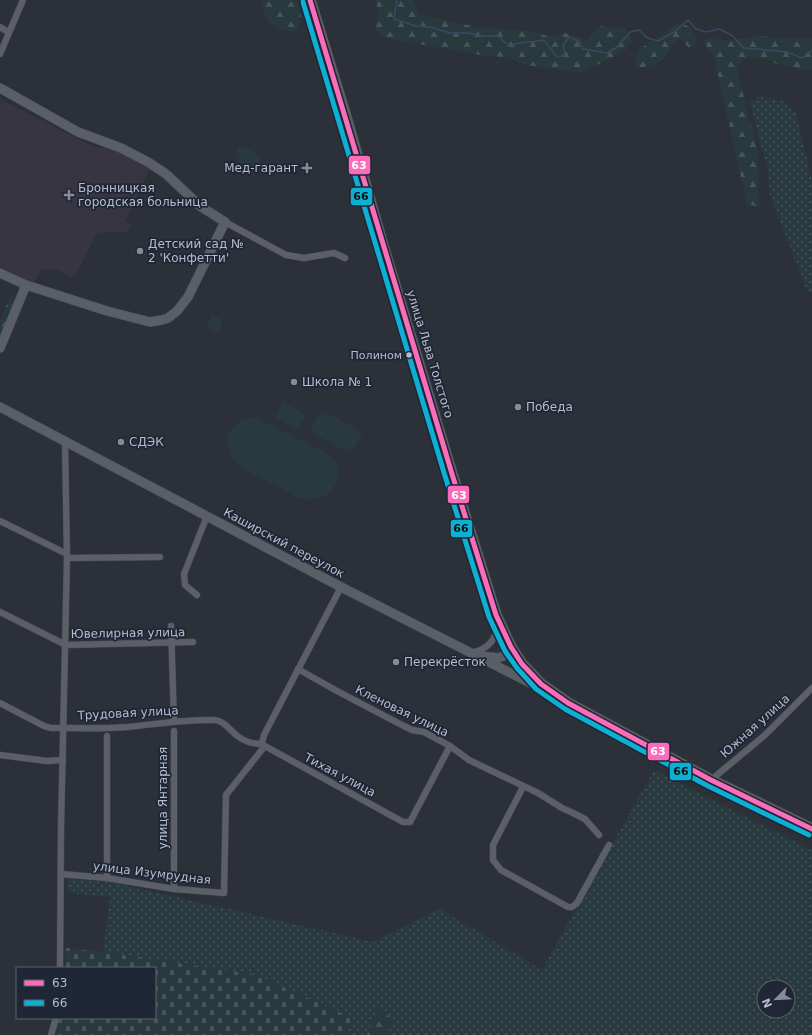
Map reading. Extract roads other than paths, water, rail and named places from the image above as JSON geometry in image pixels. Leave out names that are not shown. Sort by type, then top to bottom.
[{"type":"highway","name":"улица Льва Толстого","points":[[310,0],[344,109],[449,466],[496,615],[514,652],[534,678],[559,697],[711,780],[812,828]]},
{"type":"main road","points":[[0,88],[78,132],[116,146],[148,162],[166,174],[200,206],[225,222],[188,297],[177,311],[168,318],[162,320],[150,322],[107,311],[26,285],[0,273]]},
{"type":"main road","points":[[0,348],[26,285]]},
{"type":"main road","name":"Каширский переулок","points":[[0,407],[341,587],[559,697]]},
{"type":"main road","points":[[471,653],[498,658],[514,652]]},
{"type":"street","points":[[0,54],[8,32],[23,0]]},
{"type":"street","points":[[0,27],[8,32]]},
{"type":"street","points":[[225,222],[286,254],[304,258],[334,253],[345,258]]},
{"type":"street","points":[[60,967],[67,556],[65,442]]},
{"type":"street","points":[[197,594],[185,585],[184,574],[206,516]]},
{"type":"street","points":[[0,521],[67,556],[160,557]]},
{"type":"street","points":[[263,746],[264,736],[341,587]]},
{"type":"street","name":"Ювелирная улица","points":[[0,612],[66,645],[193,642]]},
{"type":"street","points":[[471,653],[483,650],[493,641],[496,629],[496,615]]},
{"type":"street","points":[[171,626],[174,721]]},
{"type":"street","name":"Кленовая улица","points":[[298,669],[398,723],[412,730],[424,732],[450,746],[469,760],[538,793],[562,808],[585,819],[598,835]]},
{"type":"street","name":"Южная улица","points":[[711,780],[765,735],[812,688]]},
{"type":"street","name":"Трудовая улица","points":[[0,703],[44,726],[64,728],[126,727],[174,721],[215,720]]},
{"type":"street","name":"Тихая улица","points":[[215,720],[228,726],[241,738],[263,746],[403,822],[410,822],[450,746]]},
{"type":"street","name":"улица Янтарная","points":[[174,731],[174,889]]},
{"type":"street","points":[[107,736],[107,878]]},
{"type":"street","name":"улица Изумрудная","points":[[61,874],[107,878],[174,889],[224,893],[226,795],[263,746]]},
{"type":"street","points":[[0,755],[47,762],[63,760]]},
{"type":"street","points":[[523,787],[493,845],[493,860],[501,870],[568,907],[572,907],[577,903],[609,845]]},
{"type":"street","points":[[51,1035],[56,1019]]},
{"type":"waterway","points":[[397,0],[394,19],[416,26],[430,27],[450,33],[498,36],[509,46],[517,43],[544,40],[557,57],[565,55],[563,45],[569,37],[579,41],[583,49],[607,53],[617,47],[630,32],[639,30],[647,38],[658,41],[674,32],[688,20],[696,29],[706,32],[719,29],[733,36],[744,48],[787,52],[802,58],[812,50]]},
{"type":"place","name":"Мед-гарант","points":[[307,168]]},
{"type":"place","name":"Бронницкая городская больница","points":[[69,195]]},
{"type":"place","name":"Детский сад № 2 'Конфетти'","points":[[140,251]]},
{"type":"place","name":"Полином","points":[[409,355]]},
{"type":"place","name":"Школа № 1","points":[[294,382]]},
{"type":"place","name":"Победа","points":[[518,407]]},
{"type":"place","name":"СДЭК","points":[[121,442]]},
{"type":"place","name":"Перекрёсток","points":[[396,662]]}]
